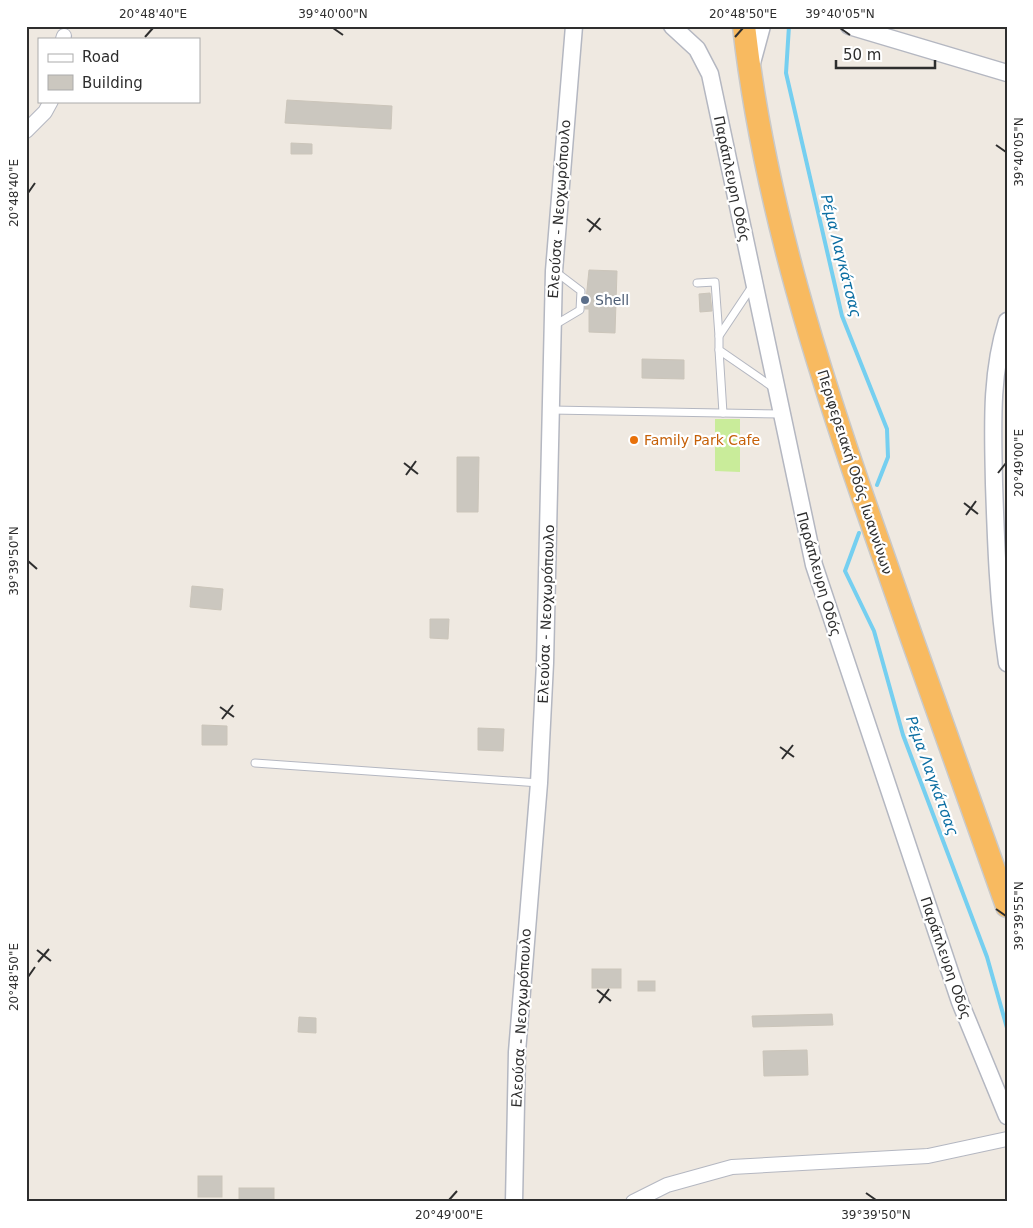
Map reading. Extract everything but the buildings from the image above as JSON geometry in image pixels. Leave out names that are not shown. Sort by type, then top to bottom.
[{"type":"highway","name":"Περιφερειακή Οδός Ιωαννίνων","points":[[744,26],[750,75],[786,244],[835,418],[1007,906]]},
{"type":"street","name":"Ελεούσα - Νεοχωρόπουλο","points":[[512,1198],[517,1052],[539,783],[545,663],[554,271],[574,26]]},
{"type":"street","name":"Παράπλευρη Οδός","points":[[672,26],[696,49],[710,74],[814,565],[960,1002],[1007,1116]]},
{"type":"street","points":[[750,75],[762,26]]},
{"type":"street","points":[[849,26],[1007,73]]},
{"type":"street","points":[[26,131],[45,112],[50,102]]},
{"type":"street","points":[[1007,321],[996,360],[992,409],[996,568],[1007,663]]},
{"type":"street","points":[[633,1202],[667,1185],[732,1167],[928,1156],[1007,1139]]},
{"type":"lane","points":[[553,326],[580,310],[581,291],[554,271]]},
{"type":"lane","points":[[697,283],[715,282],[723,413]]},
{"type":"lane","points":[[719,336],[754,284]]},
{"type":"lane","points":[[719,350],[776,390]]},
{"type":"lane","points":[[551,410],[782,414]]},
{"type":"lane","points":[[255,763],[539,783]]},
{"type":"green space","points":[[715,419],[740,419],[740,472],[715,471]]},
{"type":"waterway","name":"Ρέμα Λαγκάτσας","points":[[789,26],[786,73],[842,316],[887,429],[888,457],[877,485]]},
{"type":"waterway","name":"Ρέμα Λαγκάτσας","points":[[859,533],[845,571],[874,631],[903,735],[987,957],[1007,1028]]},
{"type":"place","name":"Shell","points":[[585,300]]},
{"type":"place","name":"Family Park Cafe","points":[[634,440]]}]
